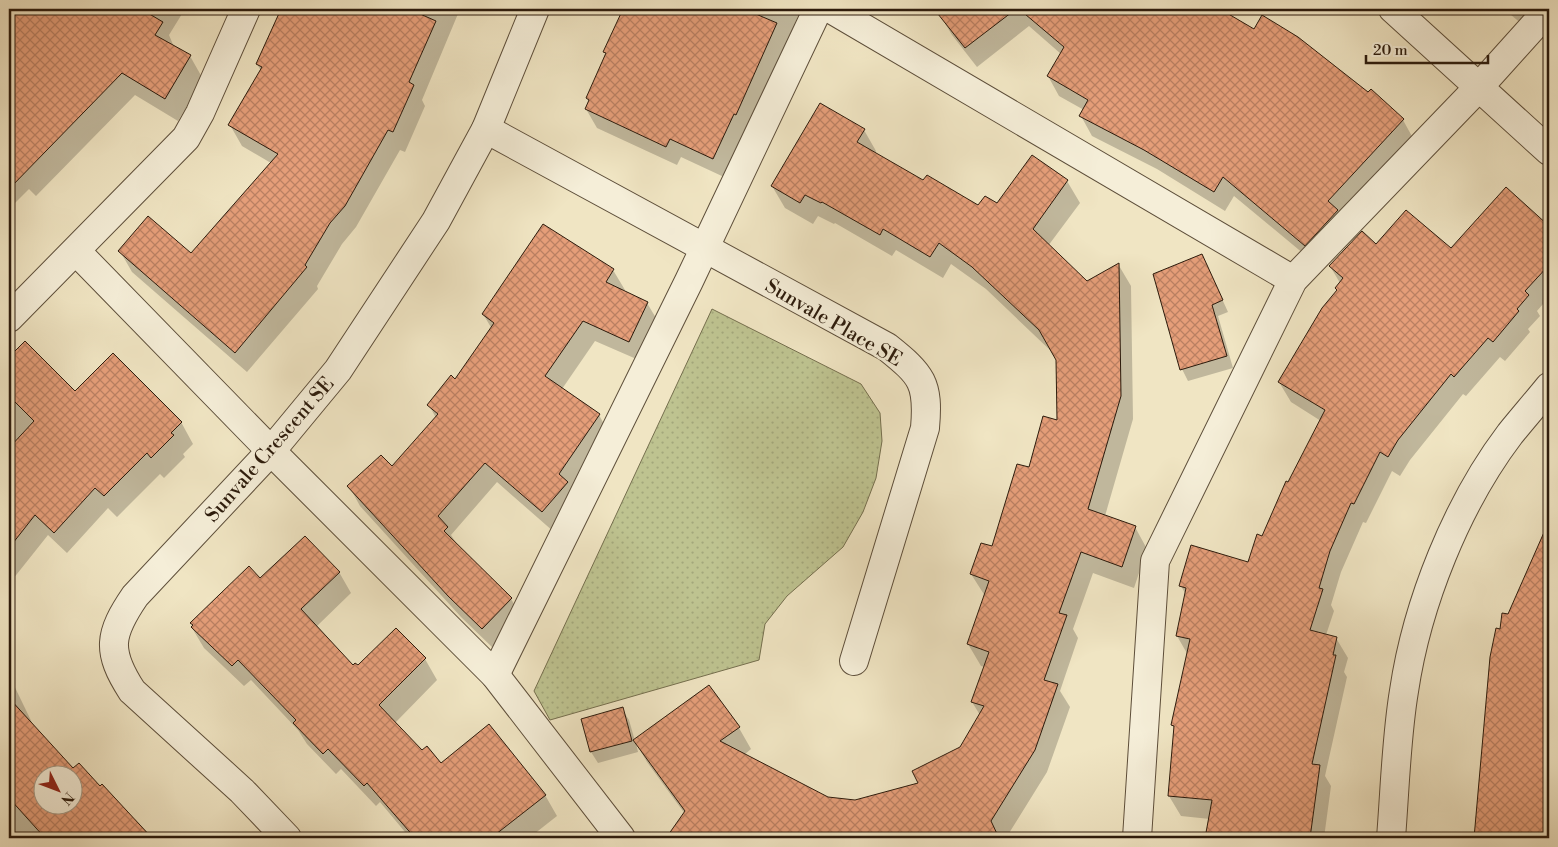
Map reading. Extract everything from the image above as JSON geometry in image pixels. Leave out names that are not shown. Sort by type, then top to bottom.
[{"type":"street","points":[[9,318],[186,138],[200,113],[246,9]]},
{"type":"street","name":"Sunvale Crescent SE","points":[[286,838],[242,791],[132,691],[119,671],[113,648],[118,620],[135,596],[271,451],[338,370],[398,282],[436,221],[486,129],[535,9]]},
{"type":"street","points":[[496,675],[705,248],[818,9]]},
{"type":"street","points":[[831,9],[1293,280]]},
{"type":"street","points":[[1393,9],[1549,151]]},
{"type":"street","points":[[1137,838],[1155,561],[1293,280],[1478,88],[1549,9]]},
{"type":"street","name":"Sunvale Place SE","points":[[486,129],[886,347],[908,364],[923,382],[927,404],[926,428],[854,661]]},
{"type":"street","points":[[76,251],[271,451],[496,675],[621,838]]},
{"type":"street","points":[[1391,838],[1404,692],[1412,648],[1439,565],[1459,520],[1483,476],[1510,435],[1549,387]]},
{"type":"green space","points":[[712,309],[861,384],[880,413],[882,441],[876,478],[863,512],[843,547],[787,596],[765,624],[759,660],[550,720],[534,691]]},
{"type":"building","points":[[19,9],[141,9],[163,22],[155,35],[191,55],[165,99],[122,73],[9,189],[9,19]]},
{"type":"building","points":[[281,9],[409,9],[436,21],[409,82],[414,85],[393,132],[388,130],[345,206],[330,223],[305,265],[307,267],[235,353],[118,251],[148,216],[191,253],[278,154],[228,125],[262,67],[256,64]]},
{"type":"building","points":[[623,9],[744,9],[777,23],[736,115],[734,114],[713,159],[670,139],[666,147],[585,109],[589,100],[586,98],[606,53],[603,52]]},
{"type":"building","points":[[934,9],[1016,9],[965,48]]},
{"type":"building","points":[[1019,9],[1220,9],[1254,29],[1262,15],[1298,37],[1368,92],[1371,89],[1404,119],[1328,201],[1338,210],[1305,246],[1223,177],[1214,192],[1144,150],[1079,116],[1088,100],[1047,76],[1064,47]]},
{"type":"building","points":[[820,103],[865,129],[857,142],[923,180],[927,175],[978,205],[985,196],[997,203],[1032,155],[1068,180],[1033,229],[1087,281],[1119,263],[1121,396],[1088,509],[1136,526],[1122,567],[1081,552],[1059,613],[1067,615],[1044,680],[1058,684],[1035,750],[991,821],[999,838],[666,838],[685,811],[633,740],[709,685],[740,727],[720,741],[828,797],[855,800],[918,783],[912,771],[960,747],[984,706],[971,702],[989,652],[967,644],[989,581],[970,574],[981,543],[992,546],[1017,464],[1029,467],[1043,416],[1057,420],[1056,360],[1039,330],[972,267],[939,243],[930,257],[883,229],[880,235],[822,202],[805,195],[800,203],[771,186]]},
{"type":"building","points":[[1506,187],[1549,226],[1549,265],[1525,291],[1529,295],[1517,309],[1519,311],[1493,342],[1488,338],[1454,377],[1451,374],[1398,440],[1388,457],[1380,452],[1354,504],[1351,503],[1330,551],[1319,588],[1323,589],[1310,630],[1337,637],[1333,655],[1336,655],[1312,764],[1320,765],[1310,838],[1205,838],[1212,800],[1168,796],[1174,726],[1171,725],[1190,639],[1176,636],[1186,588],[1179,586],[1191,545],[1248,562],[1257,534],[1262,536],[1286,481],[1288,482],[1325,410],[1278,382],[1322,308],[1337,290],[1335,288],[1343,278],[1329,266],[1362,231],[1376,244],[1406,210],[1451,248]]},
{"type":"building","points":[[543,224],[614,269],[606,282],[648,302],[629,342],[583,321],[545,376],[600,414],[559,474],[568,482],[542,512],[485,463],[438,516],[448,527],[444,531],[512,598],[482,629],[448,596],[347,486],[381,455],[392,466],[438,414],[427,405],[451,375],[455,379],[494,323],[482,314]]},
{"type":"building","points":[[1202,254],[1223,300],[1212,305],[1227,356],[1180,370],[1153,274]]},
{"type":"building","points":[[25,341],[75,391],[113,353],[182,422],[171,433],[174,435],[151,458],[147,453],[104,496],[95,488],[54,533],[35,515],[9,548],[9,448],[34,421],[9,396],[9,357]]},
{"type":"building","points":[[1549,521],[1549,838],[1474,838],[1490,657],[1496,628],[1500,629],[1502,613],[1508,614]]},
{"type":"building","points":[[305,536],[340,572],[301,609],[353,665],[355,663],[358,665],[396,628],[426,658],[379,705],[422,750],[427,746],[441,763],[489,724],[546,795],[491,838],[415,838],[367,783],[364,786],[328,749],[323,754],[293,723],[296,720],[238,660],[232,666],[191,627],[193,625],[190,623],[249,566],[260,578]]},
{"type":"building","points":[[9,698],[69,764],[32,764],[32,814],[82,814],[82,766],[100,786],[102,784],[152,838],[45,838],[9,798]]},
{"type":"building","points":[[623,707],[632,741],[590,752],[581,719]]}]
